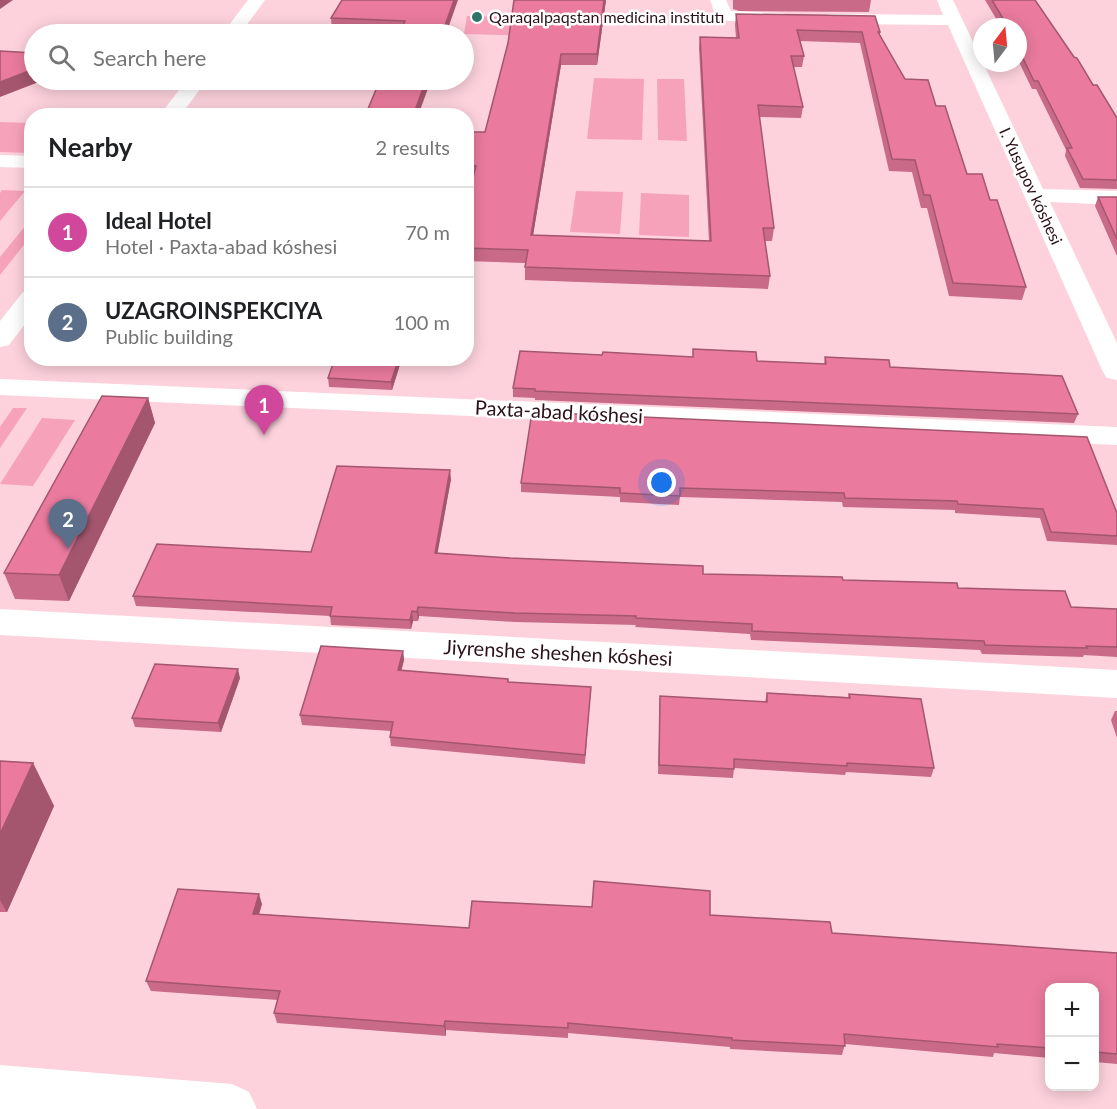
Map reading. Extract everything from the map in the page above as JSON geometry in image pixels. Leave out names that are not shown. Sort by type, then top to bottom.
[{"type":"street","points":[[239,24],[257,0]]},
{"type":"street","points":[[718,0],[722,13],[728,16],[793,18]]},
{"type":"street","points":[[815,18],[949,10]]},
{"type":"street","name":"I. Yusupov kóshesi","points":[[949,10],[1117,372]]},
{"type":"street","points":[[175,108],[188,90]]},
{"type":"street","points":[[0,161],[24,162]]},
{"type":"street","points":[[1035,195],[1117,198]]},
{"type":"street","points":[[0,339],[24,308]]},
{"type":"street","name":"Paxta-abad kóshesi","points":[[0,387],[1117,436]]},
{"type":"street","name":"Jiyrenshe sheshen kóshesi","points":[[0,622],[1117,684]]},
{"type":"street","points":[[0,1089],[232,1109]]},
{"type":"shaded area","points":[[467,16],[530,18],[579,37],[474,34],[474,24],[466,24]]},
{"type":"shaded area","points":[[594,78],[644,79],[642,140],[587,139]]},
{"type":"shaded area","points":[[657,79],[684,79],[687,141],[658,140]]},
{"type":"shaded area","points":[[0,122],[24,123],[24,153],[0,152]]},
{"type":"shaded area","points":[[2,190],[24,191],[0,221],[0,193]]},
{"type":"shaded area","points":[[576,191],[623,192],[620,234],[570,232]]},
{"type":"shaded area","points":[[641,193],[689,195],[689,237],[639,235]]},
{"type":"shaded area","points":[[24,228],[24,245],[0,275],[0,257]]},
{"type":"shaded area","points":[[13,408],[27,408],[0,448],[0,427]]},
{"type":"shaded area","points":[[42,418],[75,420],[33,486],[0,484]]},
{"type":"building","points":[[342,0],[454,0],[446,24],[404,24],[405,21],[331,18]]},
{"type":"building","points":[[514,0],[604,0],[597,54],[561,54],[531,235],[711,241],[700,37],[739,38],[736,14],[875,16],[880,32],[878,32],[905,79],[928,80],[936,106],[945,106],[967,174],[982,174],[990,200],[997,200],[1026,287],[953,283],[930,195],[924,195],[915,160],[892,159],[862,32],[797,30],[804,56],[791,56],[803,107],[758,105],[774,228],[763,228],[770,276],[525,267],[528,250],[474,248],[474,174],[476,166],[474,166],[474,132],[485,132],[508,43]]},
{"type":"building","points":[[992,0],[1035,0],[1074,57],[1077,58],[1093,85],[1097,85],[1117,118],[1117,180],[1083,179],[1067,148],[1072,148],[1038,81],[1034,81],[1027,67],[1027,18],[1003,18]]},
{"type":"building","points":[[0,51],[24,52],[24,73],[0,82]]},
{"type":"building","points":[[376,90],[422,90],[416,108],[368,108]]},
{"type":"building","points":[[1098,197],[1117,197],[1117,239]]},
{"type":"building","points":[[693,349],[756,352],[757,361],[826,364],[825,357],[889,360],[890,367],[1062,376],[1078,414],[535,391],[535,389],[513,388],[520,351],[602,355],[603,352],[693,357]]},
{"type":"building","points":[[332,366],[396,366],[391,382],[328,378]]},
{"type":"building","points":[[102,396],[148,398],[59,575],[4,573]]},
{"type":"building","points":[[532,412],[1087,437],[1117,513],[1117,536],[1051,532],[1043,509],[958,504],[957,501],[845,498],[844,493],[680,488],[680,496],[620,493],[620,488],[521,483]]},
{"type":"building","points":[[337,466],[450,470],[435,553],[703,566],[703,574],[842,577],[843,580],[957,583],[958,588],[1065,591],[1071,607],[1117,609],[1117,647],[985,645],[984,641],[752,631],[752,624],[636,618],[636,616],[515,613],[418,607],[417,612],[412,611],[410,620],[330,616],[332,607],[133,596],[157,544],[311,552]]},
{"type":"building","points":[[321,646],[403,651],[398,670],[508,679],[508,682],[591,687],[585,755],[390,737],[393,722],[300,715]]},
{"type":"building","points":[[155,664],[238,669],[218,723],[132,718]]},
{"type":"building","points":[[767,693],[850,698],[849,694],[921,699],[934,768],[847,763],[847,766],[734,759],[734,769],[659,765],[660,696],[767,702]]},
{"type":"building","points":[[0,761],[33,763],[0,834]]},
{"type":"building","points":[[594,881],[710,891],[710,915],[830,922],[832,933],[1117,953],[1117,1054],[1099,1052],[1099,983],[1045,983],[1045,1048],[997,1044],[998,1047],[844,1034],[845,1046],[732,1040],[732,1038],[568,1023],[568,1028],[445,1021],[444,1026],[274,1013],[280,991],[146,981],[178,889],[259,894],[253,914],[469,928],[472,901],[592,907]]},
{"type":"place","name":"Qaraqalpaqstan medicina institutı","points":[[477,17]]},
{"type":"place","name":"Ideal Hotel","points":[[264,435]]},
{"type":"place","name":"UZAGROINSPEKCIYA","points":[[68,549]]}]
